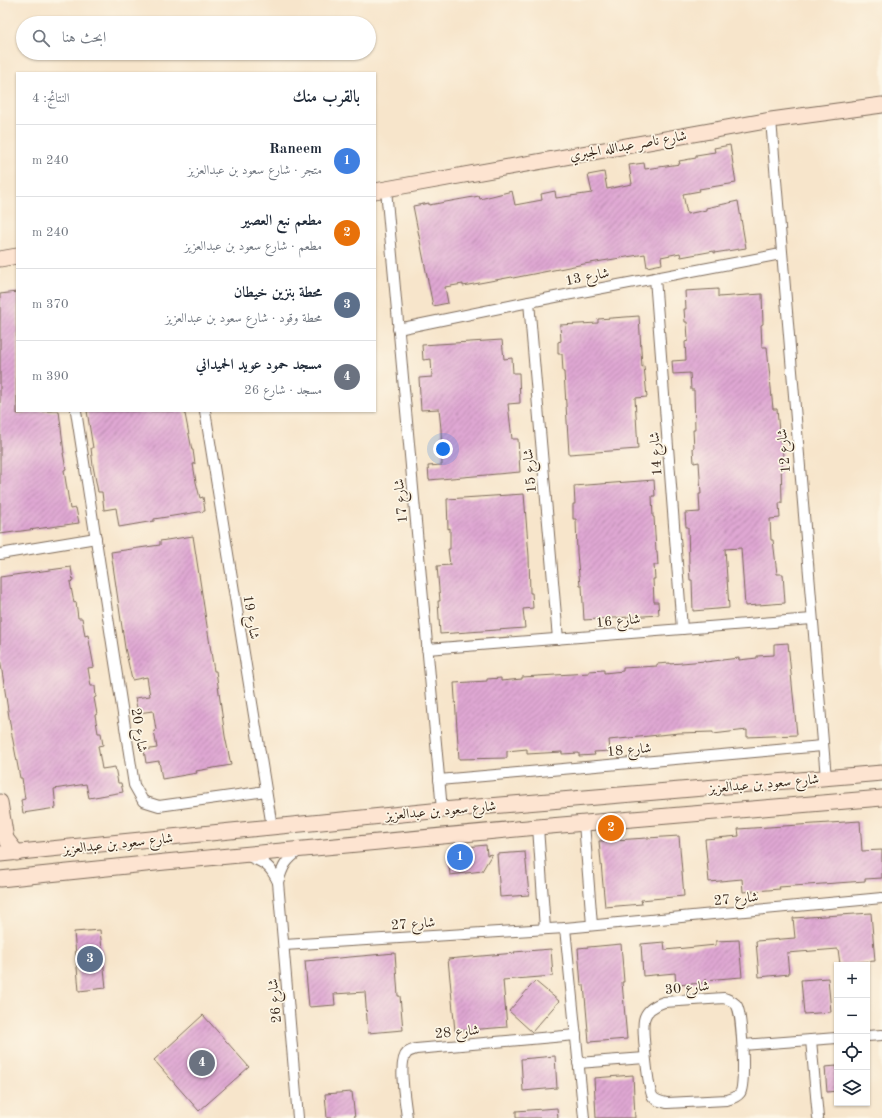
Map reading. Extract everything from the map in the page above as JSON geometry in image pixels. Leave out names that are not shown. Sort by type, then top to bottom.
[{"type":"main road","name":"شارع ناصر عبدالله الجبري","points":[[380,190],[771,120],[882,105]]},
{"type":"main road","points":[[0,259],[16,256]]},
{"type":"main road","name":"شارع سعود بن عبدالعزيز","points":[[0,854],[442,810],[882,773]]},
{"type":"main road","points":[[648,793],[641,805],[642,812],[648,818]]},
{"type":"main road","points":[[616,821],[624,816],[627,810],[627,804],[621,795]]},
{"type":"main road","name":"شارع سعود بن عبدالعزيز","points":[[0,879],[538,827],[882,798]]},
{"type":"main road","points":[[0,802],[3,844],[17,852]]},
{"type":"main road","points":[[161,838],[157,844],[157,851],[159,858],[165,862]]},
{"type":"main road","points":[[132,842],[138,846],[140,854],[138,861],[132,866]]},
{"type":"street","name":"شارع 12","points":[[771,120],[822,746],[826,778]]},
{"type":"street","name":"شارع 17","points":[[380,190],[398,329],[442,810]]},
{"type":"street","name":"شارع 13","points":[[398,329],[529,302],[782,254]]},
{"type":"street","name":"شارع 14","points":[[655,278],[682,629]]},
{"type":"street","name":"شارع 15","points":[[529,302],[543,479],[558,639]]},
{"type":"street","name":"شارع 20","points":[[76,412],[134,785],[143,801],[159,806],[266,791]]},
{"type":"street","name":"شارع 19","points":[[205,412],[272,827]]},
{"type":"street","points":[[0,554],[96,538]]},
{"type":"street","name":"شارع 16","points":[[427,649],[812,619]]},
{"type":"street","name":"شارع 18","points":[[439,780],[822,746]]},
{"type":"street","points":[[584,823],[592,925]]},
{"type":"street","points":[[538,827],[545,929]]},
{"type":"street","name":"شارع 26","points":[[278,882],[283,868],[289,858],[300,850]]},
{"type":"street","name":"شارع 26","points":[[246,855],[262,862],[272,870],[278,882],[298,1118]]},
{"type":"street","name":"شارع 27","points":[[284,945],[565,928],[882,898]]},
{"type":"street","points":[[565,928],[584,1118]]},
{"type":"street","name":"شارع 30","points":[[724,998],[731,1000],[737,1006],[740,1017],[742,1045],[743,1084],[740,1093],[733,1098],[727,1100],[667,1103],[658,1101],[652,1097],[649,1088],[644,1020],[648,1012],[655,1004],[664,1002],[724,998]]},
{"type":"street","name":"شارع 28","points":[[407,1118],[402,1073],[403,1061],[407,1053],[416,1049],[576,1035]]},
{"type":"street","points":[[870,1036],[882,1035]]},
{"type":"street","points":[[742,1045],[834,1038]]},
{"type":"street","points":[[811,1040],[818,1118]]},
{"type":"street","points":[[578,1063],[646,1058]]},
{"type":"building","points":[[730,145],[736,183],[699,189],[700,191],[683,194],[687,214],[738,201],[746,248],[714,253],[714,251],[681,257],[680,253],[661,257],[662,264],[647,267],[645,254],[513,278],[463,286],[463,284],[445,287],[448,303],[433,306],[413,206],[429,203],[429,205],[479,196],[480,199],[512,191],[515,205],[542,200],[541,194],[555,191],[556,198],[592,193],[588,175],[604,172],[607,189],[632,184],[629,165],[644,163],[645,169],[680,164],[679,161],[696,158],[696,155],[715,152],[714,148]]},
{"type":"building","points":[[718,289],[718,297],[762,294],[762,347],[767,347],[773,409],[777,409],[780,443],[782,443],[783,457],[781,458],[782,503],[779,503],[780,518],[770,519],[771,540],[773,540],[777,574],[783,574],[785,603],[745,606],[741,548],[725,549],[729,608],[693,611],[688,527],[686,527],[685,513],[700,512],[699,494],[701,494],[699,462],[694,463],[693,448],[693,430],[695,430],[694,390],[691,390],[690,373],[673,374],[672,361],[686,360],[685,342],[688,341],[687,322],[685,322],[684,309],[686,309],[685,291]]},
{"type":"building","points":[[16,292],[16,412],[17,414],[30,412],[59,412],[66,469],[64,470],[70,509],[76,508],[79,523],[0,534],[0,294]]},
{"type":"building","points":[[639,316],[642,367],[644,366],[647,397],[635,398],[638,449],[569,454],[564,372],[562,354],[558,354],[558,342],[561,341],[560,325],[598,323],[598,319]]},
{"type":"building","points":[[502,340],[504,359],[512,358],[513,373],[519,373],[520,403],[508,404],[512,439],[518,439],[520,472],[429,480],[428,466],[442,465],[441,429],[439,409],[421,410],[419,378],[432,377],[431,359],[423,360],[422,345]]},
{"type":"building","points":[[87,412],[184,412],[193,450],[195,464],[193,464],[196,482],[200,498],[203,497],[205,511],[154,519],[154,521],[119,527],[116,508],[104,510],[102,492],[98,492],[93,466],[91,448],[93,448]]},
{"type":"building","points":[[654,480],[655,496],[652,496],[658,565],[654,565],[655,579],[653,579],[654,602],[658,602],[659,615],[584,620],[582,586],[580,586],[577,553],[576,519],[573,519],[573,504],[575,504],[574,486]]},
{"type":"building","points":[[524,494],[529,556],[530,593],[532,593],[533,608],[523,609],[525,628],[440,634],[438,601],[440,601],[437,566],[450,565],[448,549],[450,549],[450,528],[448,529],[447,499]]},
{"type":"building","points":[[193,536],[214,671],[216,671],[225,736],[231,765],[162,779],[159,761],[146,763],[144,750],[157,748],[153,711],[138,713],[135,698],[150,696],[147,677],[132,680],[125,648],[111,552],[160,545],[160,541]]},
{"type":"building","points":[[71,567],[73,581],[70,582],[74,603],[76,602],[78,618],[82,618],[85,636],[88,635],[94,667],[88,668],[91,686],[95,686],[96,697],[94,698],[97,714],[95,715],[98,733],[101,733],[103,745],[98,746],[102,769],[115,767],[118,783],[121,783],[123,792],[89,798],[86,784],[54,789],[56,808],[23,813],[21,800],[25,799],[22,778],[20,778],[11,730],[0,658],[0,577]]},
{"type":"building","points":[[788,643],[797,735],[747,737],[747,730],[713,734],[713,732],[679,733],[609,740],[610,751],[594,752],[595,755],[579,756],[579,753],[562,754],[562,752],[527,754],[527,749],[507,751],[507,758],[459,759],[454,683],[487,681],[487,679],[501,678],[501,681],[522,679],[522,677],[589,673],[589,671],[604,670],[604,673],[623,671],[623,668],[657,666],[657,664],[757,658],[757,656],[774,655],[774,644]]},
{"type":"building","points":[[860,821],[862,851],[882,850],[882,878],[865,879],[865,881],[779,887],[780,889],[743,892],[742,879],[709,882],[705,839],[739,836],[738,829]]},
{"type":"building","points":[[679,836],[684,896],[641,900],[642,904],[605,907],[599,841]]},
{"type":"building","points":[[486,845],[487,855],[492,854],[482,871],[450,875],[448,857],[457,848]]},
{"type":"building","points":[[525,852],[529,895],[500,897],[497,854]]},
{"type":"building","points":[[871,913],[875,961],[840,962],[838,949],[787,953],[789,974],[759,977],[756,941],[795,938],[793,918]]},
{"type":"building","points":[[100,930],[106,988],[79,991],[74,932]]},
{"type":"building","points":[[739,940],[742,977],[704,980],[704,983],[676,985],[675,973],[643,976],[641,944],[664,942],[665,950],[716,945],[716,941]]},
{"type":"building","points":[[621,944],[624,982],[622,982],[627,1039],[589,1042],[584,985],[581,985],[578,948]]},
{"type":"building","points":[[551,949],[553,976],[503,980],[507,1027],[455,1031],[448,959]]},
{"type":"building","points":[[395,953],[398,996],[400,996],[403,1030],[368,1033],[365,992],[334,994],[335,1005],[309,1007],[305,961]]},
{"type":"building","points":[[828,978],[831,1012],[804,1014],[801,980]]},
{"type":"building","points":[[535,981],[559,1001],[532,1032],[509,1011]]},
{"type":"building","points":[[203,1015],[249,1067],[199,1111],[154,1060]]},
{"type":"building","points":[[555,1056],[557,1088],[523,1091],[521,1059]]},
{"type":"building","points":[[834,1066],[834,1091],[827,1092],[825,1067]]},
{"type":"building","points":[[633,1075],[635,1118],[596,1118],[594,1078]]},
{"type":"building","points":[[352,1092],[355,1118],[327,1118],[325,1094]]},
{"type":"building","points":[[557,1108],[558,1118],[516,1118],[516,1111]]},
{"type":"place","name":"مطعم نبع العصير","points":[[611,828]]},
{"type":"place","name":"Raneem","points":[[460,857]]},
{"type":"place","name":"محطة بنزين خيطان","points":[[90,959]]},
{"type":"place","name":"مسجد حمود عويد الحميداني","points":[[202,1063]]}]
